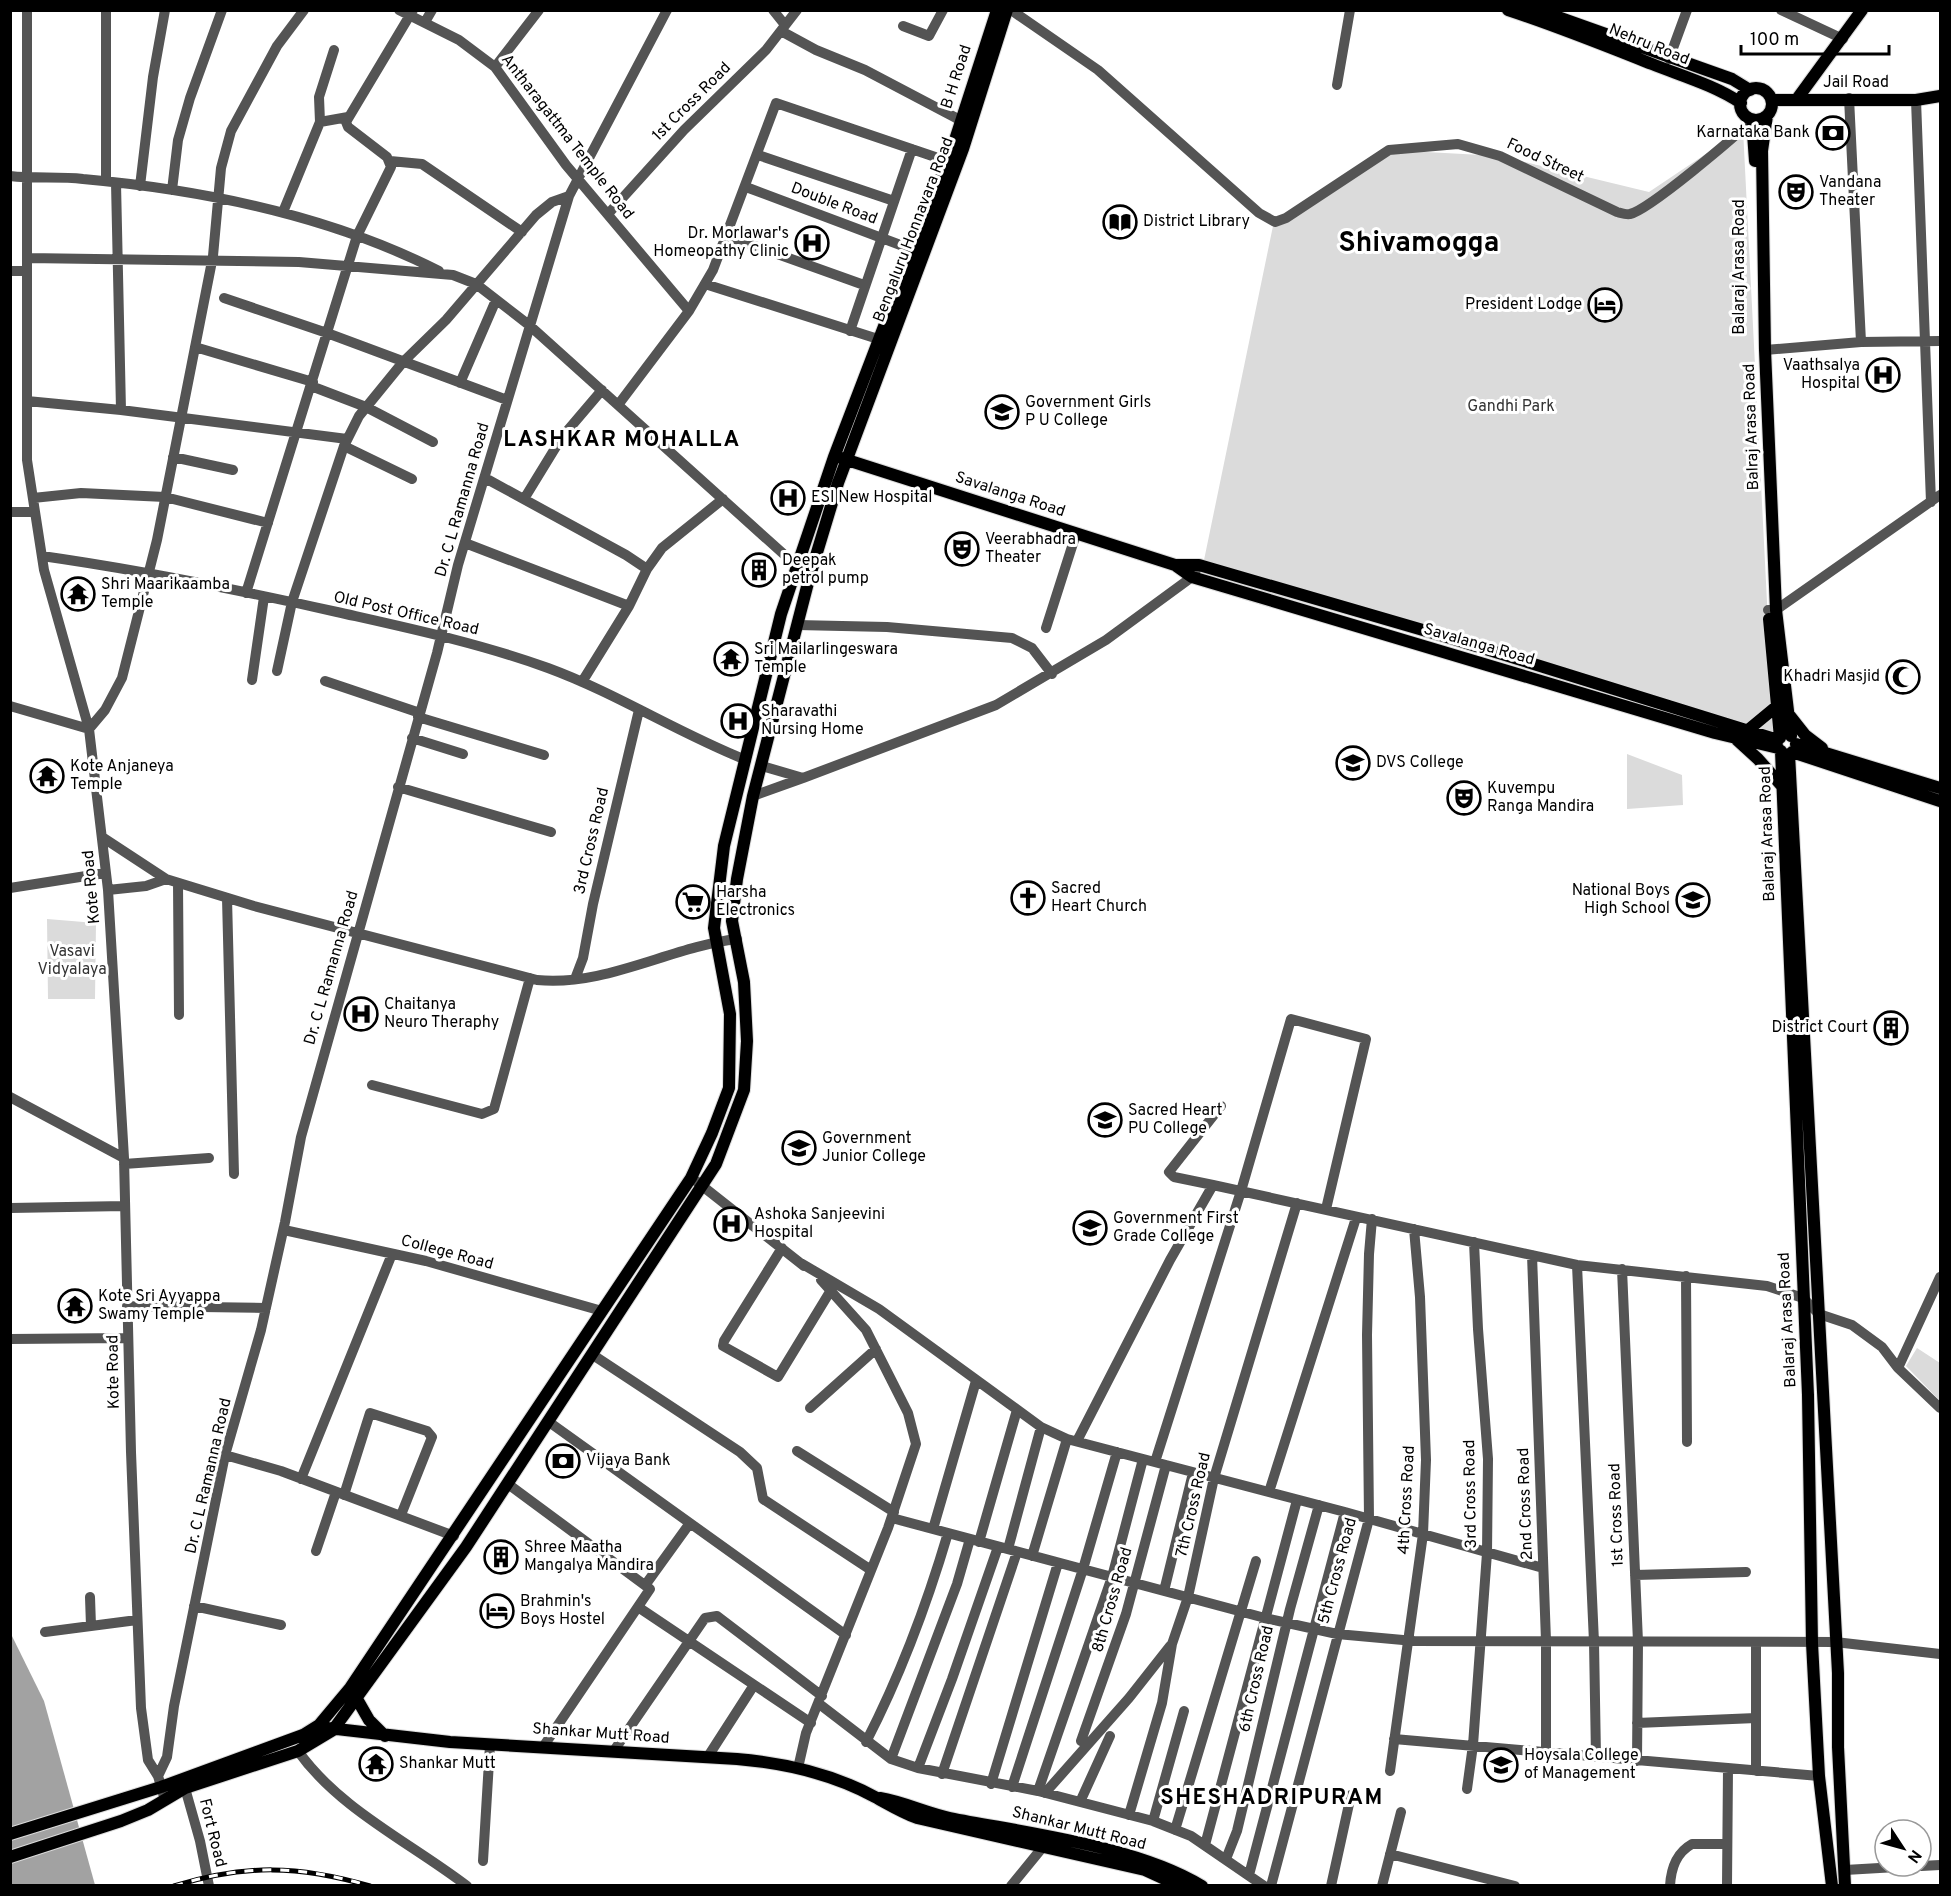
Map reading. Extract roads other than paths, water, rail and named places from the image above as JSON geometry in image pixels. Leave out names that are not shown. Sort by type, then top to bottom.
[{"type":"main road","name":"B H Road","points":[[319,1725],[350,1688],[454,1536],[691,1178],[709,1141],[729,1088],[730,1014],[714,928],[720,870],[781,614],[834,457],[911,249],[947,161],[997,10]]},
{"type":"main road","name":"Bengaluru Honnavara Road","points":[[333,1730],[466,1547],[704,1186],[716,1164],[744,1090],[747,1041],[744,982],[732,921],[737,879],[753,796],[828,514],[963,149],[1009,10]]},
{"type":"main road","name":"Nehru Road","points":[[1508,10],[1557,26],[1664,68],[1726,93],[1741,103]]},
{"type":"main road","name":"Nehru Road","points":[[1538,10],[1562,14],[1669,59],[1732,80],[1750,90]]},
{"type":"main road","points":[[1797,99],[1862,10]]},
{"type":"main road","points":[[1762,89],[1772,100],[1771,111],[1767,116],[1752,120],[1743,113],[1741,103],[1750,90],[1762,89]]},
{"type":"main road","name":"Jail Road","points":[[1772,100],[1850,98],[1916,100],[1941,96]]},
{"type":"main road","name":"Balraj Arasa Road","points":[[1767,116],[1762,151],[1772,610],[1789,715],[1786,745]]},
{"type":"main road","name":"Balaraj Arasa Road","points":[[1752,120],[1756,193],[1758,350],[1777,706],[1786,745],[1819,1314],[1845,1886]]},
{"type":"main road","name":"Savalanga Road","points":[[834,457],[1175,565],[1734,737],[1832,755],[1941,788]]},
{"type":"main road","name":"Savalanga Road","points":[[1196,571],[1447,637],[1748,730],[1941,801]]},
{"type":"main road","points":[[1748,730],[1777,706]]},
{"type":"main road","points":[[1789,715],[1805,735],[1832,755]]},
{"type":"main road","points":[[1734,737],[1758,759],[1782,787]]},
{"type":"main road","name":"Balaraj Arasa Road","points":[[1786,745],[1782,787],[1808,1406],[1812,1643],[1819,1776],[1832,1886]]},
{"type":"main road","points":[[357,1699],[369,1720],[385,1736]]},
{"type":"main road","points":[[10,1834],[90,1809],[159,1781],[303,1735],[319,1725]]},
{"type":"main road","name":"Shankar Mutt Road","points":[[319,1725],[333,1730],[385,1736],[490,1745],[756,1761],[798,1768],[876,1797],[949,1817],[1022,1830],[1121,1854],[1178,1881]]},
{"type":"main road","points":[[10,1857],[134,1816],[185,1788],[298,1751],[333,1730]]},
{"type":"main road","name":"Shankar Mutt Road","points":[[876,1797],[892,1809],[917,1818],[1145,1870],[1202,1886]]},
{"type":"street","name":"Kote Road","points":[[27,10],[27,460],[42,556],[63,643],[89,729],[108,890],[124,1161],[137,1620],[144,1738],[148,1760],[159,1781],[165,1800]]},
{"type":"street","points":[[106,10],[121,410]]},
{"type":"street","points":[[140,186],[153,76],[165,10]]},
{"type":"street","points":[[172,190],[178,140],[193,87],[222,10]]},
{"type":"street","points":[[10,706],[89,729],[105,710],[122,678],[149,572],[173,458],[212,260],[221,168],[231,131],[277,46],[303,10]]},
{"type":"street","name":"Antharagattma Temple Road","points":[[399,10],[412,13],[424,22],[459,40],[495,67],[578,179],[689,311]]},
{"type":"street","points":[[424,22],[432,10]]},
{"type":"street","points":[[495,67],[539,10]]},
{"type":"street","name":"Dr. C L Ramanna Road","points":[[159,1781],[167,1757],[174,1706],[225,1455],[266,1308],[284,1230],[301,1137],[465,543],[569,196],[667,10]]},
{"type":"street","points":[[773,10],[783,28],[816,50],[865,70],[960,120]]},
{"type":"street","name":"1st Cross Road","points":[[608,214],[684,130],[749,67],[796,10]]},
{"type":"street","points":[[903,26],[929,36],[943,10]]},
{"type":"street","name":"Food Street","points":[[1009,10],[1098,70],[1259,213],[1275,222],[1286,218],[1389,150],[1458,144],[1500,156],[1617,212],[1629,215],[1645,206],[1718,150],[1752,120]]},
{"type":"street","points":[[1337,85],[1350,10]]},
{"type":"street","points":[[1669,59],[1687,10]]},
{"type":"street","points":[[1781,10],[1843,39]]},
{"type":"street","points":[[412,13],[348,117],[348,127],[390,160],[422,164],[522,232]]},
{"type":"street","points":[[283,212],[320,122],[319,97],[334,50]]},
{"type":"street","points":[[1850,98],[1861,342]]},
{"type":"street","points":[[1772,610],[1936,499],[1925,342],[1916,100]]},
{"type":"street","points":[[618,405],[689,311],[705,284],[728,236],[776,104],[947,161]]},
{"type":"street","points":[[320,122],[348,117]]},
{"type":"street","points":[[850,331],[912,149]]},
{"type":"street","points":[[758,155],[894,201]]},
{"type":"street","points":[[246,593],[357,236],[391,167],[390,160]]},
{"type":"street","points":[[10,176],[111,182],[172,190],[283,212],[357,236],[415,259],[445,274],[476,284],[529,325],[798,567]]},
{"type":"street","name":"Double Road","points":[[746,187],[911,249]]},
{"type":"street","points":[[277,671],[292,602],[345,442],[366,407],[403,362],[446,320],[522,232],[552,202],[569,196]]},
{"type":"street","points":[[728,236],[864,285]]},
{"type":"street","points":[[27,258],[212,260],[348,265],[445,274]]},
{"type":"street","points":[[10,271],[27,271]]},
{"type":"street","points":[[705,284],[878,339]]},
{"type":"street","points":[[224,298],[327,333],[507,400]]},
{"type":"street","points":[[460,383],[496,300]]},
{"type":"street","points":[[1765,350],[1861,342],[1941,341]]},
{"type":"street","points":[[195,347],[312,384],[366,407],[433,442]]},
{"type":"street","points":[[524,499],[562,436],[602,390]]},
{"type":"street","points":[[27,401],[298,431],[345,442],[412,479]]},
{"type":"street","points":[[173,458],[233,470]]},
{"type":"street","points":[[484,478],[646,569]]},
{"type":"street","points":[[33,498],[81,493],[165,497],[268,524]]},
{"type":"street","points":[[582,682],[628,606],[646,569],[663,548],[723,499]]},
{"type":"street","points":[[10,512],[35,512]]},
{"type":"street","points":[[1047,627],[1076,534]]},
{"type":"street","points":[[465,543],[628,606]]},
{"type":"street","name":"Old Post Office Road","points":[[42,556],[149,572],[292,602],[441,636],[510,655],[582,682],[746,760]]},
{"type":"street","points":[[753,796],[996,705],[1052,674],[1106,640],[1196,571]]},
{"type":"street","points":[[252,680],[264,597]]},
{"type":"street","points":[[797,625],[887,627],[1012,638],[1032,648],[1052,674]]},
{"type":"street","points":[[325,681],[419,715],[544,755]]},
{"type":"street","name":"3rd Cross Road","points":[[575,979],[583,958],[593,904],[639,710]]},
{"type":"street","points":[[412,738],[463,754]]},
{"type":"street","points":[[762,766],[803,778]]},
{"type":"street","points":[[398,787],[551,832]]},
{"type":"street","points":[[102,837],[166,879],[178,883],[530,978],[559,982],[575,979],[643,963],[717,941],[737,939]]},
{"type":"street","points":[[10,888],[105,873]]},
{"type":"street","points":[[108,890],[146,886],[166,879]]},
{"type":"street","points":[[178,883],[179,1015]]},
{"type":"street","points":[[227,898],[234,1174]]},
{"type":"street","points":[[372,1085],[482,1114],[490,1112],[494,1109],[530,978]]},
{"type":"street","name":"8th Cross Road","points":[[1081,1741],[1126,1614],[1134,1583],[1155,1462],[1241,1191],[1291,1019],[1366,1039],[1326,1209]]},
{"type":"street","points":[[10,1097],[124,1161],[209,1158]]},
{"type":"street","points":[[1221,1106],[1169,1172],[1174,1177],[1577,1265],[1767,1286],[1803,1298],[1819,1314],[1852,1325],[1882,1347],[1898,1368],[1941,1408]]},
{"type":"street","points":[[691,1178],[799,1262],[831,1290],[866,1330],[908,1413],[916,1444],[893,1515],[810,1722],[798,1768]]},
{"type":"street","points":[[1032,1556],[1072,1440],[1213,1185]]},
{"type":"street","name":"7th Cross Road","points":[[1129,1815],[1162,1703],[1172,1644],[1188,1598],[1214,1478],[1298,1203]]},
{"type":"street","points":[[10,1208],[125,1206]]},
{"type":"street","points":[[1269,1492],[1356,1218]]},
{"type":"street","name":"5th Cross Road","points":[[1271,1886],[1321,1706],[1337,1634],[1369,1519],[1367,1335],[1368,1254],[1372,1219]]},
{"type":"street","name":"4th Cross Road","points":[[1390,1771],[1406,1641],[1423,1534],[1426,1460],[1420,1297],[1414,1229]]},
{"type":"street","name":"College Road","points":[[284,1230],[392,1254],[602,1311]]},
{"type":"street","name":"3rd Cross Road","points":[[1467,1789],[1473,1745],[1487,1553],[1488,1459],[1478,1340],[1474,1242]]},
{"type":"street","points":[[782,1248],[723,1346],[778,1377],[831,1290]]},
{"type":"street","points":[[301,1479],[392,1254]]},
{"type":"street","name":"2nd Cross Road","points":[[1532,1255],[1546,1641],[1546,1753]]},
{"type":"street","points":[[799,1262],[879,1309],[1041,1427],[1072,1440],[1345,1512],[1543,1568]]},
{"type":"street","points":[[1577,1265],[1594,1642],[1596,1757]]},
{"type":"street","name":"1st Cross Road","points":[[1622,1269],[1638,1642],[1637,1761]]},
{"type":"street","points":[[1686,1276],[1687,1442]]},
{"type":"street","points":[[1898,1368],[1941,1276]]},
{"type":"street","points":[[127,1306],[266,1308]]},
{"type":"street","points":[[10,1339],[128,1338]]},
{"type":"street","points":[[810,1408],[876,1349]]},
{"type":"street","points":[[593,1355],[740,1452],[757,1468],[764,1499],[871,1570]]},
{"type":"street","points":[[933,1529],[976,1381]]},
{"type":"street","points":[[891,1759],[975,1540],[1017,1410]]},
{"type":"street","points":[[316,1551],[370,1413],[427,1431],[432,1437],[401,1515]]},
{"type":"street","points":[[549,1422],[846,1635]]},
{"type":"street","points":[[942,1774],[1041,1427]]},
{"type":"street","points":[[797,1451],[893,1515],[933,1529],[1188,1598],[1337,1634],[1406,1641],[1835,1642],[1941,1654]]},
{"type":"street","points":[[1012,1787],[1083,1569],[1117,1452]]},
{"type":"street","points":[[225,1455],[301,1479],[454,1536]]},
{"type":"street","points":[[1042,1792],[1112,1577],[1155,1462]]},
{"type":"street","points":[[1164,1591],[1193,1473]]},
{"type":"street","points":[[508,1484],[646,1584],[648,1592],[543,1747]]},
{"type":"street","points":[[1205,1845],[1297,1500]]},
{"type":"street","name":"6th Cross Road","points":[[1226,1859],[1237,1831],[1286,1623],[1319,1505]]},
{"type":"street","points":[[1249,1875],[1345,1512]]},
{"type":"street","points":[[646,1584],[690,1523]]},
{"type":"street","points":[[866,1742],[881,1713],[937,1572],[948,1533]]},
{"type":"street","points":[[918,1768],[952,1679],[1008,1549]]},
{"type":"street","points":[[1175,1830],[1256,1561]]},
{"type":"street","points":[[992,1784],[1058,1563]]},
{"type":"street","points":[[1635,1575],[1746,1572]]},
{"type":"street","points":[[90,1596],[91,1626]]},
{"type":"street","points":[[194,1606],[281,1625]]},
{"type":"street","points":[[638,1607],[810,1722]]},
{"type":"street","points":[[613,1752],[705,1618],[717,1616],[820,1699],[866,1742],[891,1759],[942,1774],[1042,1792],[1153,1821],[1205,1845],[1264,1886]]},
{"type":"street","points":[[45,1632],[137,1620]]},
{"type":"street","points":[[1756,1642],[1756,1771]]},
{"type":"street","points":[[1042,1792],[1129,1698],[1172,1644]]},
{"type":"street","points":[[707,1758],[754,1684]]},
{"type":"street","points":[[1153,1821],[1184,1711]]},
{"type":"street","points":[[1637,1723],[1756,1718]]},
{"type":"street","points":[[1080,1802],[1110,1736]]},
{"type":"street","points":[[1394,1739],[1819,1776]]},
{"type":"street","points":[[483,1861],[490,1745]]},
{"type":"street","points":[[298,1751],[315,1775],[354,1806],[467,1886]]},
{"type":"street","points":[[1727,1886],[1728,1768]]},
{"type":"street","name":"Fort Road","points":[[185,1788],[200,1841],[209,1886]]},
{"type":"street","points":[[1330,1886],[1351,1795]]},
{"type":"street","points":[[1382,1886],[1401,1812]]},
{"type":"street","points":[[1670,1886],[1671,1870],[1687,1847],[1692,1844],[1727,1844]]},
{"type":"street","points":[[1011,1886],[1042,1848]]},
{"type":"street","points":[[1390,1854],[1515,1886]]},
{"type":"street","points":[[1845,1870],[1873,1868]]},
{"type":"railway","points":[[174,1886],[225,1874],[272,1870],[319,1874],[370,1886]]},
{"type":"place","name":"Karnataka Bank","points":[[1833,133]]},
{"type":"place","name":"Vandana Theater","points":[[1796,192]]},
{"type":"place","name":"District Library","points":[[1120,222]]},
{"type":"place","name":"Dr. Morlawar's Homeopathy Clinic","points":[[812,243]]},
{"type":"place","name":"President Lodge","points":[[1605,305]]},
{"type":"place","name":"Vaathsalya Hospital","points":[[1883,375]]},
{"type":"place","name":"Government Girls P U College","points":[[1002,412]]},
{"type":"place","name":"ESI New Hospital","points":[[788,498]]},
{"type":"place","name":"Veerabhadra Theater","points":[[962,549]]},
{"type":"place","name":"Deepak petrol pump","points":[[759,570]]},
{"type":"place","name":"Shri Maarikaamba Temple","points":[[78,594]]},
{"type":"place","name":"Sri Mailarlingeswara Temple","points":[[731,659]]},
{"type":"place","name":"Khadri Masjid","points":[[1903,677]]},
{"type":"place","name":"Sharavathi Nursing Home","points":[[738,721]]},
{"type":"place","name":"DVS College","points":[[1353,763]]},
{"type":"place","name":"Kote Anjaneya Temple","points":[[47,776]]},
{"type":"place","name":"Kuvempu Ranga Mandira","points":[[1464,798]]},
{"type":"place","name":"Sacred Heart Church","points":[[1028,898]]},
{"type":"place","name":"National Boys High School","points":[[1693,900]]},
{"type":"place","name":"Harsha Electronics","points":[[693,902]]},
{"type":"place","name":"Chaitanya Neuro Theraphy","points":[[361,1014]]},
{"type":"place","name":"District Court","points":[[1891,1028]]},
{"type":"place","name":"Sacred Heart PU College","points":[[1105,1120]]},
{"type":"place","name":"Government Junior College","points":[[799,1148]]},
{"type":"place","name":"Ashoka Sanjeevini Hospital","points":[[731,1224]]},
{"type":"place","name":"Government First Grade College","points":[[1090,1228]]},
{"type":"place","name":"Kote Sri Ayyappa Swamy Temple","points":[[75,1306]]},
{"type":"place","name":"Vijaya Bank","points":[[563,1461]]},
{"type":"place","name":"Shree Maatha Mangalya Mandira","points":[[501,1557]]},
{"type":"place","name":"Brahmin's Boys Hostel","points":[[497,1611]]},
{"type":"place","name":"Shankar Mutt","points":[[376,1764]]},
{"type":"place","name":"Hoysala College of Management","points":[[1501,1765]]},
{"type":"district","name":"Shivamogga","points":[[1419,244]]},
{"type":"district","name":"LASHKAR MOHALLA","points":[[622,440]]},
{"type":"district","name":"SHESHADRIPURAM","points":[[1272,1798]]},
{"type":"park label","name":"Gandhi Park","points":[[1511,407]]},
{"type":"park label","name":"Vasavi Vidyalaya","points":[[72,961]]}]
